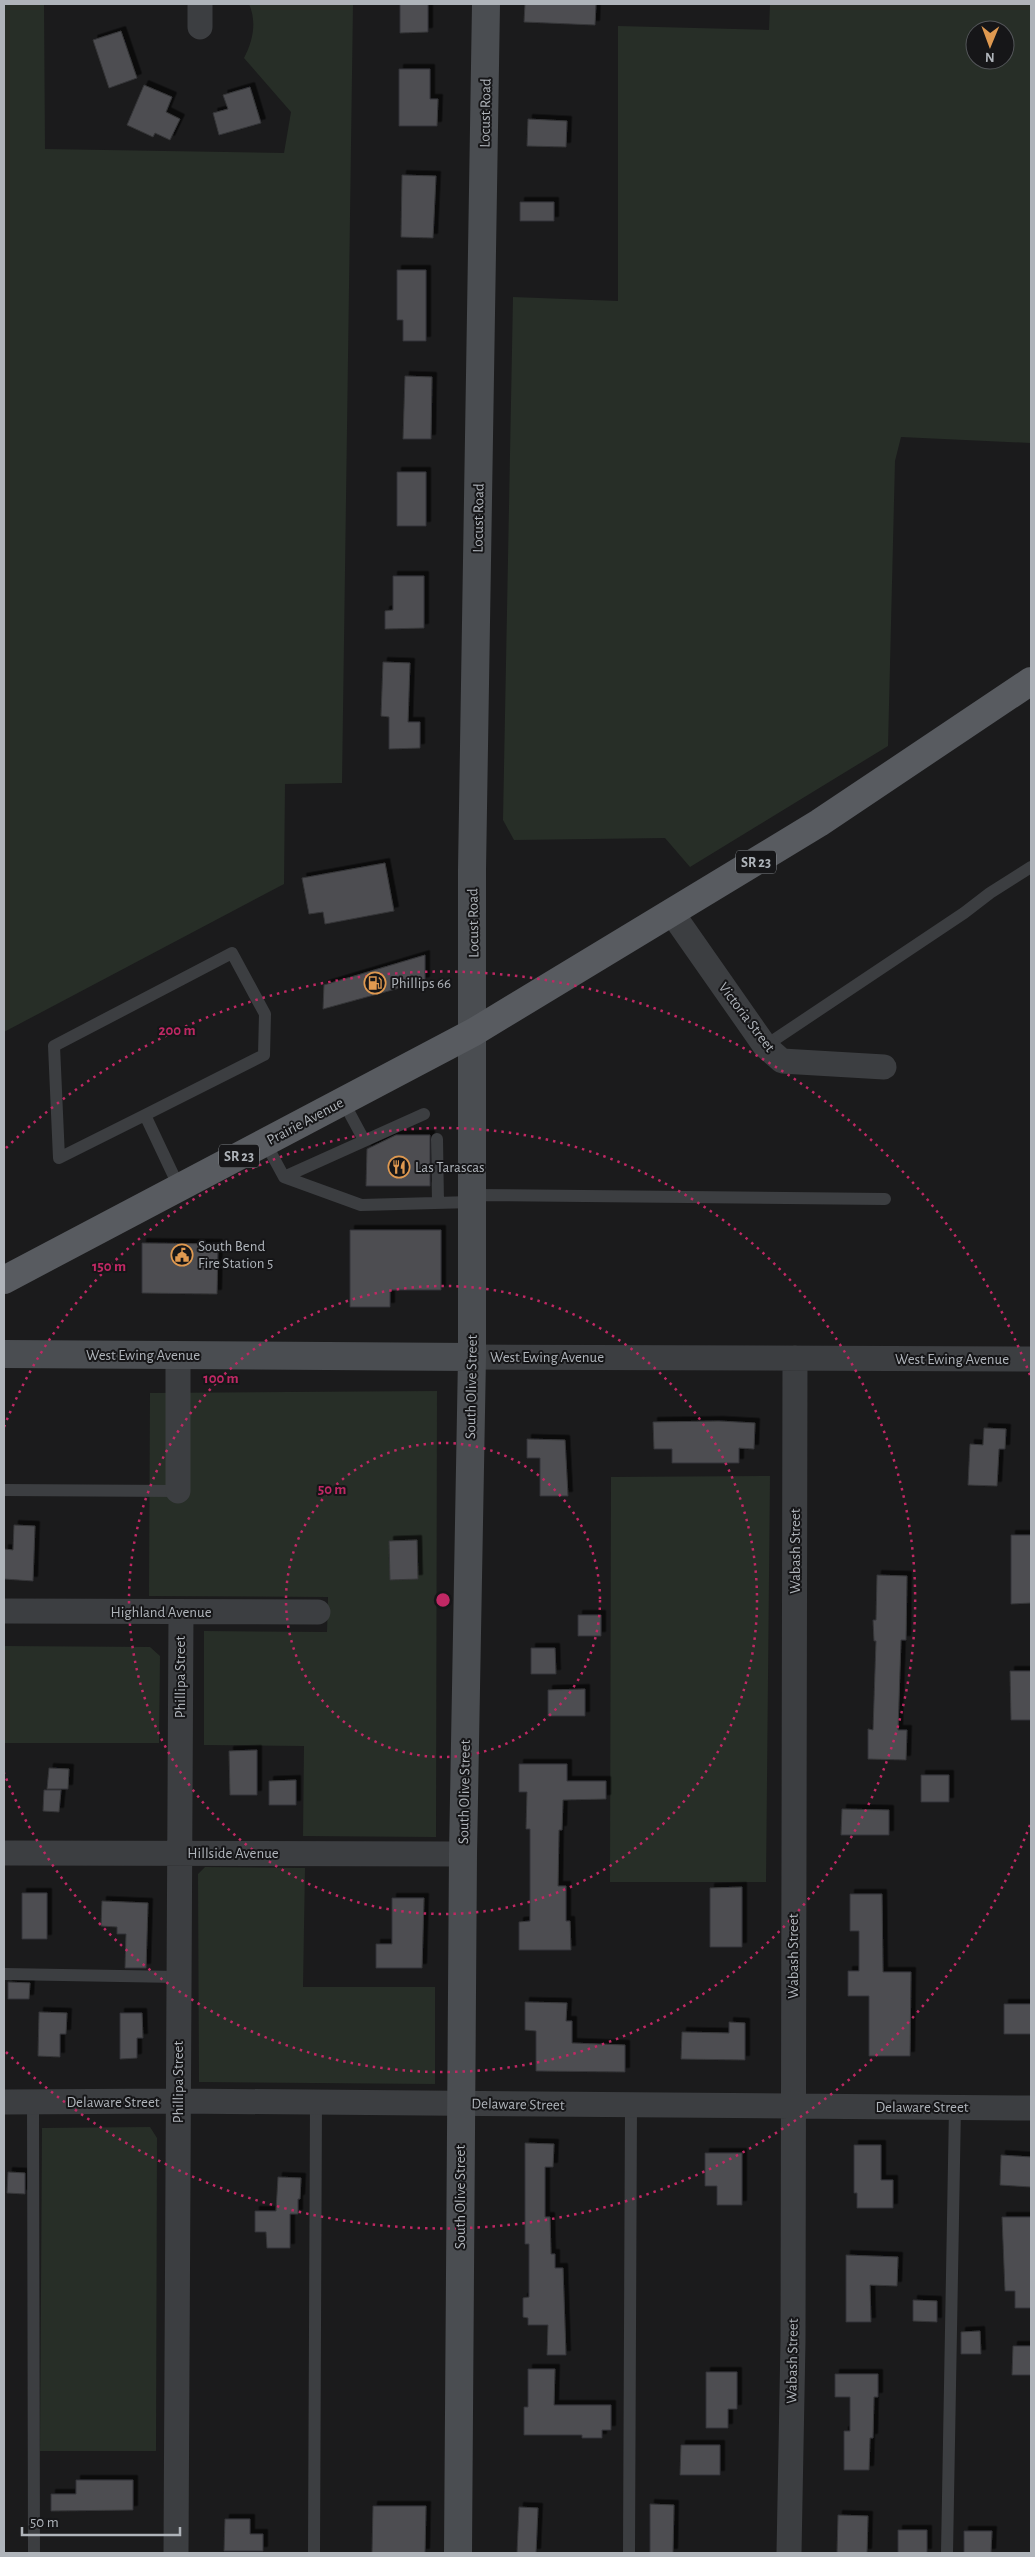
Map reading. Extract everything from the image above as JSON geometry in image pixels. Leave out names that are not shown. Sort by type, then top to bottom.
[{"type":"main road","name":"SR 23","points":[[474,1032],[672,913],[899,771],[1031,681]]},
{"type":"main road","name":"Prairie Avenue","points":[[4,1280],[474,1032]]},
{"type":"street","name":"Locust Road","points":[[474,1032],[472,870],[486,4]]},
{"type":"street","name":"Victoria Street","points":[[672,913],[765,1046],[782,1062],[884,1067]]},
{"type":"street","name":"South Olive Street","points":[[458,2553],[462,1854],[472,1357],[474,1032]]},
{"type":"street","name":"West Ewing Avenue","points":[[4,1354],[1031,1359]]},
{"type":"street","points":[[178,1356],[178,1491]]},
{"type":"street","name":"Wabash Street","points":[[789,2553],[793,2341],[795,1358]]},
{"type":"street","name":"Highland Avenue","points":[[4,1611],[318,1612]]},
{"type":"street","name":"Phillipa Street","points":[[176,2553],[181,1612]]},
{"type":"street","name":"Hillside Avenue","points":[[4,1853],[462,1854]]},
{"type":"street","name":"Delaware Street","points":[[4,2102],[178,2101],[1031,2108]]},
{"type":"lane","points":[[765,1046],[1031,867]]},
{"type":"lane","points":[[232,953],[266,1014],[264,1054],[145,1115],[59,1158],[54,1046],[232,953]]},
{"type":"lane","points":[[343,1101],[364,1140]]},
{"type":"lane","points":[[284,1177],[424,1114]]},
{"type":"lane","points":[[145,1115],[179,1187]]},
{"type":"lane","points":[[437,1139],[438,1203]]},
{"type":"lane","points":[[265,1142],[284,1177],[361,1205],[438,1203],[472,1199],[885,1199]]},
{"type":"lane","points":[[4,1490],[178,1491]]},
{"type":"lane","points":[[4,1974],[179,1978]]},
{"type":"lane","points":[[33,2102],[34,2553]]},
{"type":"lane","points":[[314,2553],[316,2102]]},
{"type":"lane","points":[[629,2553],[631,2106]]},
{"type":"lane","points":[[947,2553],[955,2107]]},
{"type":"shaded area","points":[[4,4],[44,4],[45,149],[284,153],[291,112],[244,58],[250,45],[253,31],[253,18],[249,4],[353,4],[342,783],[285,784],[284,884],[4,1032]]},
{"type":"shaded area","points":[[770,4],[1031,4],[1031,443],[901,437],[895,461],[888,746],[690,867],[665,838],[514,840],[503,820],[513,297],[618,301],[618,26],[769,30]]},
{"type":"shaded area","points":[[437,1391],[436,1837],[303,1836],[304,1746],[204,1745],[204,1631],[327,1632],[328,1597],[149,1596],[150,1393]]},
{"type":"shaded area","points":[[770,1476],[766,1882],[610,1882],[611,1477]]},
{"type":"shaded area","points":[[4,1646],[150,1647],[160,1656],[159,1743],[4,1743]]},
{"type":"shaded area","points":[[205,1867],[305,1868],[303,1987],[435,1987],[435,2084],[199,2082],[198,1874]]},
{"type":"shaded area","points":[[150,2127],[157,2138],[156,2451],[40,2451],[42,2128]]},
{"type":"building","points":[[400,4],[428,4],[428,32],[400,33]]},
{"type":"building","points":[[525,4],[596,4],[595,25],[524,22]]},
{"type":"building","points":[[121,31],[137,78],[109,88],[93,40]]},
{"type":"building","points":[[399,69],[430,69],[430,99],[438,99],[437,126],[399,126]]},
{"type":"building","points":[[144,85],[172,97],[166,112],[180,119],[170,140],[155,133],[153,137],[127,125]]},
{"type":"building","points":[[250,87],[261,123],[219,135],[213,113],[228,109],[223,95]]},
{"type":"building","points":[[528,119],[567,121],[566,147],[527,146]]},
{"type":"building","points":[[402,175],[436,176],[433,238],[401,237]]},
{"type":"building","points":[[520,202],[554,202],[554,221],[520,221]]},
{"type":"building","points":[[397,270],[426,270],[426,341],[403,341],[403,320],[397,320]]},
{"type":"building","points":[[405,376],[432,377],[431,439],[403,439]]},
{"type":"building","points":[[397,472],[426,472],[426,526],[397,526]]},
{"type":"building","points":[[393,576],[424,576],[424,628],[385,629],[385,611],[393,610]]},
{"type":"building","points":[[383,662],[410,663],[408,722],[420,722],[420,748],[389,749],[389,717],[381,716]]},
{"type":"building","points":[[385,863],[394,911],[325,924],[323,912],[309,914],[302,878]]},
{"type":"building","name":"Phillips 66","points":[[425,955],[425,981],[323,1009],[324,985]]},
{"type":"building","name":"Las Tarascas","points":[[396,1135],[430,1135],[430,1186],[366,1186],[367,1149]]},
{"type":"building","points":[[350,1230],[441,1230],[441,1290],[390,1290],[390,1307],[350,1307]]},
{"type":"building","points":[[142,1243],[218,1244],[217,1294],[142,1293]]},
{"type":"building","points":[[719,1421],[755,1423],[754,1449],[739,1448],[739,1463],[672,1463],[672,1449],[654,1449],[653,1422]]},
{"type":"building","points":[[984,1428],[1006,1429],[1005,1449],[999,1449],[997,1486],[968,1485],[970,1444],[983,1445]]},
{"type":"building","points":[[527,1439],[565,1440],[568,1496],[540,1496],[540,1458],[527,1458]]},
{"type":"building","points":[[14,1525],[35,1526],[33,1581],[4,1579],[4,1549],[13,1550]]},
{"type":"building","points":[[1011,1535],[1031,1535],[1031,1603],[1011,1604]]},
{"type":"building","points":[[417,1540],[418,1579],[390,1580],[389,1541]]},
{"type":"building","points":[[877,1575],[907,1576],[906,1640],[901,1640],[898,1730],[907,1730],[906,1760],[868,1759],[868,1729],[873,1730],[876,1641],[874,1641],[873,1620],[876,1620]]},
{"type":"building","points":[[578,1615],[601,1615],[601,1636],[578,1636]]},
{"type":"building","points":[[531,1648],[555,1648],[556,1674],[531,1674]]},
{"type":"building","points":[[1010,1671],[1031,1671],[1031,1720],[1011,1720]]},
{"type":"building","points":[[585,1689],[585,1716],[548,1716],[548,1690]]},
{"type":"building","points":[[257,1750],[257,1795],[230,1795],[229,1751]]},
{"type":"building","points":[[519,1764],[567,1764],[567,1781],[606,1781],[606,1799],[563,1800],[562,1830],[559,1830],[558,1886],[566,1886],[566,1921],[570,1921],[571,1950],[519,1950],[519,1922],[530,1921],[530,1829],[526,1829],[527,1792],[519,1792]]},
{"type":"building","points":[[49,1768],[69,1769],[68,1789],[47,1789]]},
{"type":"building","points":[[921,1775],[949,1775],[949,1802],[921,1802]]},
{"type":"building","points":[[296,1780],[296,1805],[269,1805],[269,1781]]},
{"type":"building","points":[[44,1790],[61,1790],[59,1812],[43,1811]]},
{"type":"building","points":[[842,1809],[889,1810],[889,1835],[841,1835]]},
{"type":"building","points":[[742,1887],[742,1947],[710,1947],[710,1888]]},
{"type":"building","points":[[22,1893],[47,1893],[47,1939],[22,1939]]},
{"type":"building","points":[[850,1894],[882,1894],[883,1972],[911,1972],[910,2056],[869,2056],[869,1996],[848,1996],[848,1971],[859,1971],[859,1931],[850,1931]]},
{"type":"building","points":[[392,1898],[424,1898],[422,1968],[376,1968],[376,1944],[392,1944]]},
{"type":"building","points":[[102,1901],[148,1903],[146,1968],[125,1968],[126,1934],[117,1934],[117,1927],[101,1926]]},
{"type":"building","points":[[8,1982],[30,1983],[29,1999],[8,1999]]},
{"type":"building","points":[[525,2002],[567,2003],[566,2021],[572,2021],[572,2043],[625,2045],[625,2072],[536,2071],[536,2031],[525,2030]]},
{"type":"building","points":[[1004,2004],[1031,2004],[1031,2034],[1004,2034]]},
{"type":"building","points":[[39,2012],[67,2013],[66,2034],[60,2034],[60,2057],[38,2056]]},
{"type":"building","points":[[120,2013],[142,2013],[143,2038],[137,2038],[137,2058],[120,2059]]},
{"type":"building","points":[[729,2022],[745,2023],[745,2060],[681,2059],[682,2032],[729,2033]]},
{"type":"building","points":[[525,2143],[554,2144],[553,2167],[545,2167],[545,2217],[550,2217],[551,2254],[555,2254],[555,2268],[563,2268],[566,2355],[547,2355],[548,2325],[528,2325],[528,2318],[523,2317],[523,2298],[529,2297],[529,2244],[525,2244]]},
{"type":"building","points":[[854,2145],[881,2145],[881,2180],[893,2180],[893,2208],[857,2208],[857,2193],[854,2193]]},
{"type":"building","points":[[705,2153],[742,2153],[742,2205],[717,2205],[717,2186],[705,2186]]},
{"type":"building","points":[[1001,2155],[1031,2157],[1031,2187],[1000,2185]]},
{"type":"building","points":[[8,2172],[25,2173],[25,2194],[7,2193]]},
{"type":"building","points":[[278,2177],[301,2178],[298,2214],[290,2214],[290,2248],[267,2248],[266,2232],[255,2232],[255,2211],[276,2211]]},
{"type":"building","points":[[1002,2217],[1031,2217],[1031,2308],[1015,2308],[1015,2291],[1005,2291]]},
{"type":"building","points":[[846,2255],[898,2257],[897,2286],[870,2285],[871,2322],[846,2322]]},
{"type":"building","points":[[913,2300],[937,2301],[937,2322],[913,2321]]},
{"type":"building","points":[[980,2331],[981,2354],[961,2354],[961,2332]]},
{"type":"building","points":[[1013,2346],[1031,2346],[1031,2375],[1012,2375]]},
{"type":"building","points":[[528,2369],[555,2369],[554,2405],[611,2405],[611,2430],[602,2430],[602,2438],[582,2438],[582,2435],[524,2435],[524,2407],[528,2407]]},
{"type":"building","points":[[706,2372],[737,2372],[737,2409],[728,2409],[728,2428],[706,2428]]},
{"type":"building","points":[[835,2374],[878,2374],[878,2397],[874,2397],[873,2438],[870,2438],[869,2470],[844,2470],[844,2431],[850,2431],[850,2397],[835,2397]]},
{"type":"building","points":[[681,2445],[720,2445],[720,2475],[680,2475]]},
{"type":"building","points":[[76,2480],[133,2480],[133,2510],[51,2511],[51,2494],[76,2494]]},
{"type":"building","points":[[650,2504],[674,2505],[673,2553],[650,2553]]},
{"type":"building","points":[[373,2506],[426,2506],[425,2553],[372,2553]]},
{"type":"building","points":[[519,2507],[538,2508],[536,2553],[517,2553]]},
{"type":"building","points":[[838,2515],[868,2516],[867,2553],[837,2553]]},
{"type":"building","points":[[225,2519],[250,2519],[250,2534],[263,2534],[263,2551],[224,2551]]},
{"type":"building","points":[[898,2530],[927,2530],[927,2553],[898,2553]]},
{"type":"building","points":[[964,2531],[992,2531],[991,2553],[964,2553]]},
{"type":"place","name":"Phillips 66","points":[[375,983]]},
{"type":"place","name":"Las Tarascas","points":[[399,1167]]},
{"type":"place","name":"South Bend Fire Station 5","points":[[182,1255]]}]
